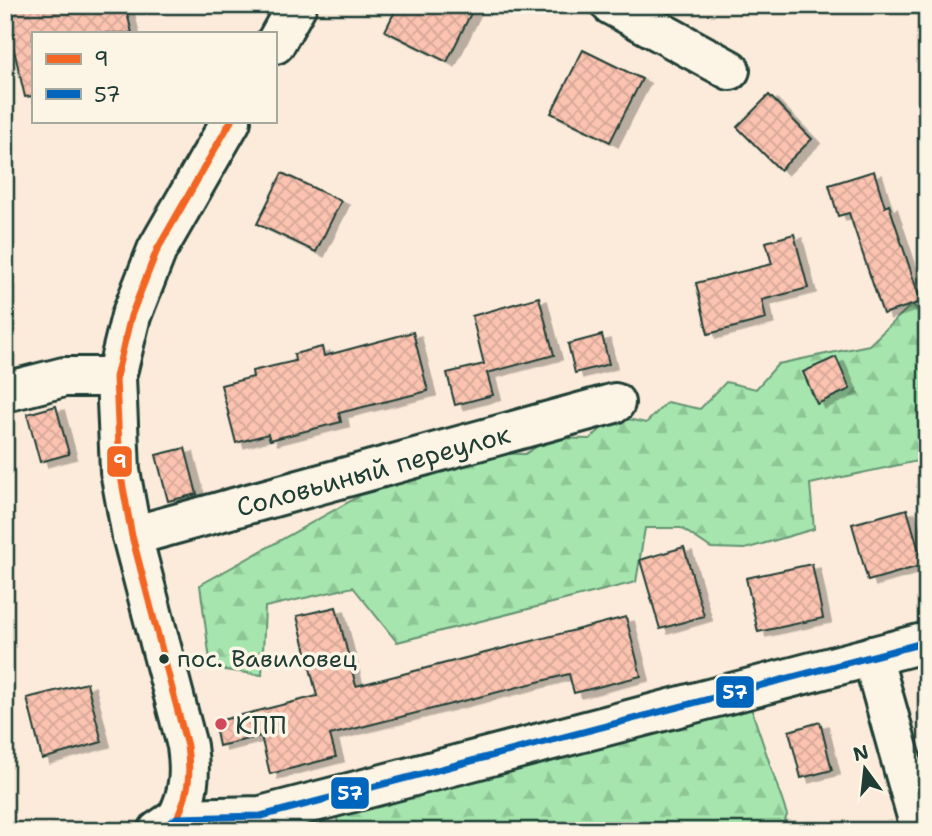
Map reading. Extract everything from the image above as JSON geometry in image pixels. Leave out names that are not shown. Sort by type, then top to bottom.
[{"type":"street","points":[[276,42],[297,5]]},
{"type":"street","points":[[611,5],[730,70]]},
{"type":"street","points":[[167,825],[185,802],[189,783],[188,755],[132,536],[120,471],[116,377],[131,316],[157,250],[230,122]]},
{"type":"street","points":[[5,392],[64,377],[116,377]]},
{"type":"street","name":"Соловьиный переулок","points":[[132,536],[615,403]]},
{"type":"street","points":[[167,825],[261,816],[927,642]]},
{"type":"street","points":[[872,656],[921,831]]},
{"type":"green space","points":[[912,304],[927,318],[927,459],[810,484],[814,529],[745,549],[711,548],[681,528],[645,528],[636,582],[397,642],[353,587],[265,607],[262,675],[211,668],[200,585],[372,489],[430,476],[474,453],[525,454],[550,438],[590,439],[615,416],[646,423],[667,402],[700,409],[726,382],[756,389],[778,364],[869,345]]},
{"type":"green space","points":[[750,705],[787,815],[781,831],[339,831],[335,805]]},
{"type":"building","points":[[33,5],[125,5],[132,32],[32,32],[32,96],[25,97],[5,12]]},
{"type":"building","points":[[398,5],[475,5],[447,62],[385,31]]},
{"type":"building","points":[[583,50],[642,79],[610,142],[551,113]]},
{"type":"building","points":[[769,95],[812,139],[780,170],[737,127]]},
{"type":"building","points":[[874,171],[885,207],[889,205],[921,302],[883,314],[849,213],[838,216],[829,185]]},
{"type":"building","points":[[282,173],[341,201],[316,252],[257,224]]},
{"type":"building","points":[[794,234],[808,288],[762,300],[766,319],[708,334],[696,283],[772,264],[766,242]]},
{"type":"building","points":[[539,297],[554,355],[487,373],[493,395],[455,405],[447,373],[484,364],[472,316]]},
{"type":"building","points":[[413,332],[428,391],[339,413],[341,422],[270,440],[268,434],[236,443],[221,385],[253,377],[252,371],[295,361],[294,354],[322,347],[324,356]]},
{"type":"building","points":[[602,335],[609,364],[575,373],[568,344]]},
{"type":"building","points":[[836,357],[850,389],[817,404],[803,372]]},
{"type":"building","points":[[56,406],[69,454],[40,462],[27,414]]},
{"type":"building","points":[[185,448],[197,494],[168,501],[156,455]]},
{"type":"building","points":[[907,509],[923,565],[868,581],[852,524]]},
{"type":"building","points":[[684,547],[704,616],[660,629],[640,560]]},
{"type":"building","points":[[812,564],[823,618],[758,632],[746,578]]},
{"type":"building","points":[[336,607],[356,686],[626,617],[641,676],[574,693],[569,674],[330,735],[336,757],[270,774],[261,736],[219,746],[214,722],[317,696],[297,616]]},
{"type":"building","points":[[87,683],[102,742],[42,759],[27,698]]},
{"type":"building","points":[[820,722],[832,770],[801,778],[789,731]]},
{"type":"transit line","name":"9","points":[[177,818],[188,783],[187,746],[132,536],[120,471],[116,377],[131,316],[157,250],[230,122]]},
{"type":"transit line","name":"57","points":[[158,831],[177,818],[261,816],[927,642]]},
{"type":"place","name":"пос. Вавиловец","points":[[164,659]]},
{"type":"place","name":"КПП","points":[[221,724]]}]
